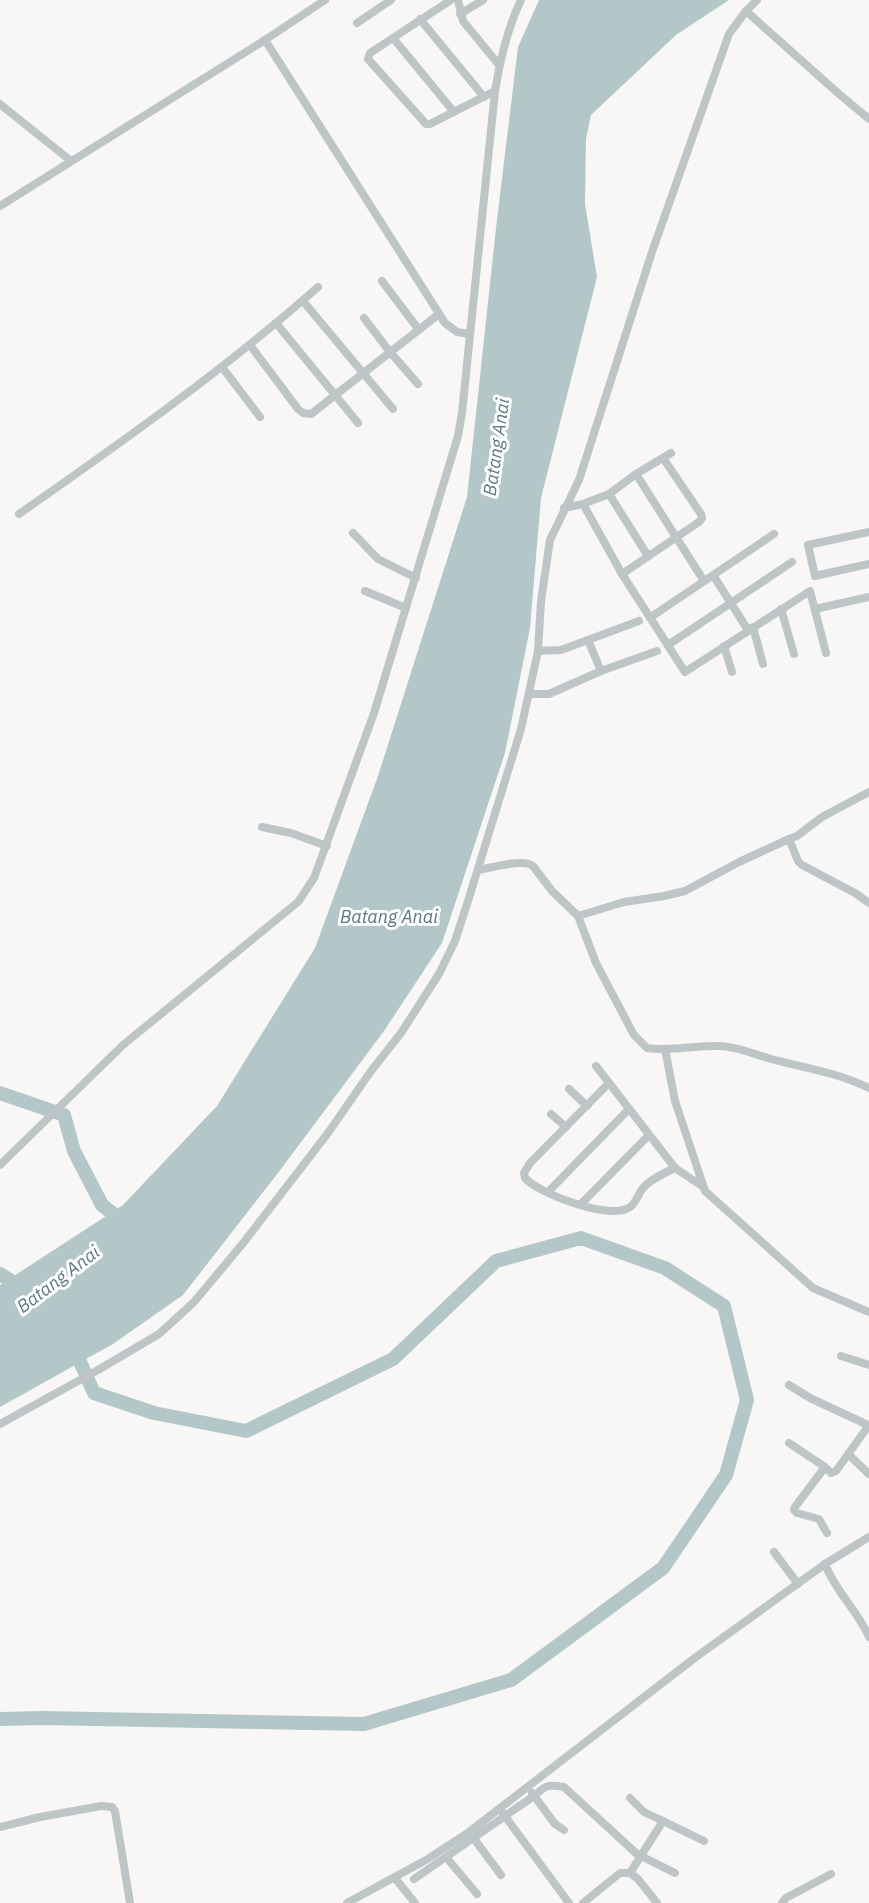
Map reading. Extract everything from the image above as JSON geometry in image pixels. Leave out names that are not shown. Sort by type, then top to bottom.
[{"type":"street","points":[[0,206],[325,0]]},
{"type":"street","points":[[357,23],[391,0]]},
{"type":"street","points":[[451,0],[368,54],[368,59],[424,123],[430,124],[495,91]]},
{"type":"street","points":[[458,0],[463,21],[499,65]]},
{"type":"street","points":[[460,14],[483,0]]},
{"type":"street","points":[[0,1166],[123,1045],[298,902],[314,878],[374,712],[460,425],[495,91],[499,65],[521,0]]},
{"type":"street","points":[[0,1424],[159,1334],[188,1308],[223,1268],[305,1164],[401,1033],[439,974],[455,941],[521,729],[538,651],[541,601],[550,540],[579,480],[652,252],[729,34],[757,0]]},
{"type":"street","points":[[746,11],[869,119]]},
{"type":"street","points":[[420,19],[484,97]]},
{"type":"street","points":[[393,38],[454,112]]},
{"type":"street","points":[[265,40],[440,314],[450,328],[457,332],[470,334]]},
{"type":"street","points":[[0,104],[71,161]]},
{"type":"street","points":[[382,281],[419,330]]},
{"type":"street","points":[[19,514],[163,413],[250,345],[318,287]]},
{"type":"street","points":[[303,301],[393,409]]},
{"type":"street","points":[[250,345],[303,413],[311,414],[440,314]]},
{"type":"street","points":[[364,318],[418,384]]},
{"type":"street","points":[[276,323],[358,423]]},
{"type":"street","points":[[222,367],[260,417]]},
{"type":"street","points":[[564,508],[583,504],[609,494],[671,453]]},
{"type":"street","points":[[622,574],[677,538],[699,522],[702,516],[663,458]]},
{"type":"street","points":[[636,474],[704,581]]},
{"type":"street","points":[[609,494],[648,556]]},
{"type":"street","points":[[583,504],[622,574],[685,672],[810,591],[826,653]]},
{"type":"street","points":[[869,532],[808,545],[815,576],[869,564]]},
{"type":"street","points":[[353,533],[378,559],[416,578]]},
{"type":"street","points":[[651,617],[774,534]]},
{"type":"street","points":[[668,645],[792,562]]},
{"type":"street","points":[[713,575],[750,628],[763,664]]},
{"type":"street","points":[[365,591],[406,608]]},
{"type":"street","points":[[815,609],[869,597]]},
{"type":"street","points":[[781,609],[794,654]]},
{"type":"street","points":[[538,651],[561,650],[639,621]]},
{"type":"street","points":[[588,640],[601,671]]},
{"type":"street","points":[[724,646],[732,672]]},
{"type":"street","points":[[529,694],[549,694],[601,671],[657,651]]},
{"type":"street","points":[[578,916],[624,902],[664,897],[685,891],[739,862],[796,836],[822,818],[869,792]]},
{"type":"street","points":[[262,827],[291,833],[327,846]]},
{"type":"street","points":[[789,839],[802,865],[869,903]]},
{"type":"street","points":[[478,870],[522,863],[530,864],[552,891],[578,916],[596,963],[634,1035],[647,1048],[735,1047],[774,1060],[822,1070],[869,1088]]},
{"type":"street","points":[[665,1049],[675,1101],[702,1186],[708,1196],[813,1288],[869,1312]]},
{"type":"street","points":[[596,1066],[675,1168],[702,1186]]},
{"type":"street","points":[[609,1083],[530,1163],[524,1173],[525,1178],[548,1192],[580,1205],[609,1211],[623,1211],[632,1207],[644,1188],[654,1179],[675,1168]]},
{"type":"street","points":[[569,1089],[587,1106]]},
{"type":"street","points":[[548,1192],[630,1109]]},
{"type":"street","points":[[551,1114],[566,1127]]},
{"type":"street","points":[[580,1205],[649,1135]]},
{"type":"street","points":[[841,1356],[869,1365]]},
{"type":"street","points":[[789,1384],[810,1398],[869,1425],[833,1473],[789,1443]]},
{"type":"street","points":[[848,1454],[869,1474]]},
{"type":"street","points":[[825,1467],[795,1510],[797,1513],[819,1519],[827,1533]]},
{"type":"street","points":[[414,1879],[446,1857],[500,1809],[696,1658],[825,1564],[869,1537]]},
{"type":"street","points":[[774,1552],[798,1584]]},
{"type":"street","points":[[825,1564],[828,1574],[849,1606],[866,1623],[869,1637]]},
{"type":"street","points":[[347,1903],[505,1816],[545,1786],[564,1787],[602,1824],[641,1857],[675,1873]]},
{"type":"street","points":[[528,1787],[555,1824],[564,1830]]},
{"type":"street","points":[[630,1798],[644,1812],[704,1841]]},
{"type":"street","points":[[0,1827],[27,1819],[100,1806],[112,1807],[115,1811],[130,1903]]},
{"type":"street","points":[[500,1809],[569,1903]]},
{"type":"street","points":[[630,1872],[663,1821]]},
{"type":"street","points":[[471,1835],[501,1875]]},
{"type":"street","points":[[446,1857],[477,1894]]},
{"type":"street","points":[[583,1903],[620,1872],[630,1872],[657,1903]]},
{"type":"street","points":[[782,1903],[786,1898],[831,1874]]},
{"type":"street","points":[[395,1878],[415,1903]]},
{"type":"water","name":"Batang Anai","points":[[539,0],[729,0],[676,35],[591,115],[586,139],[585,204],[597,277],[541,498],[530,628],[505,753],[442,943],[384,1031],[183,1295],[113,1344],[0,1407],[0,1285],[123,1205],[217,1106],[315,948],[378,776],[467,497],[518,47]]},
{"type":"waterway","points":[[0,1093],[64,1115],[74,1151],[102,1205],[126,1224]]},
{"type":"waterway","points":[[0,1719],[364,1724],[511,1680],[663,1568],[726,1475],[747,1400],[724,1306],[665,1268],[581,1238],[496,1261],[393,1359],[246,1431],[154,1413],[94,1393],[73,1346]]},
{"type":"waterway","points":[[0,1274],[24,1289]]}]
